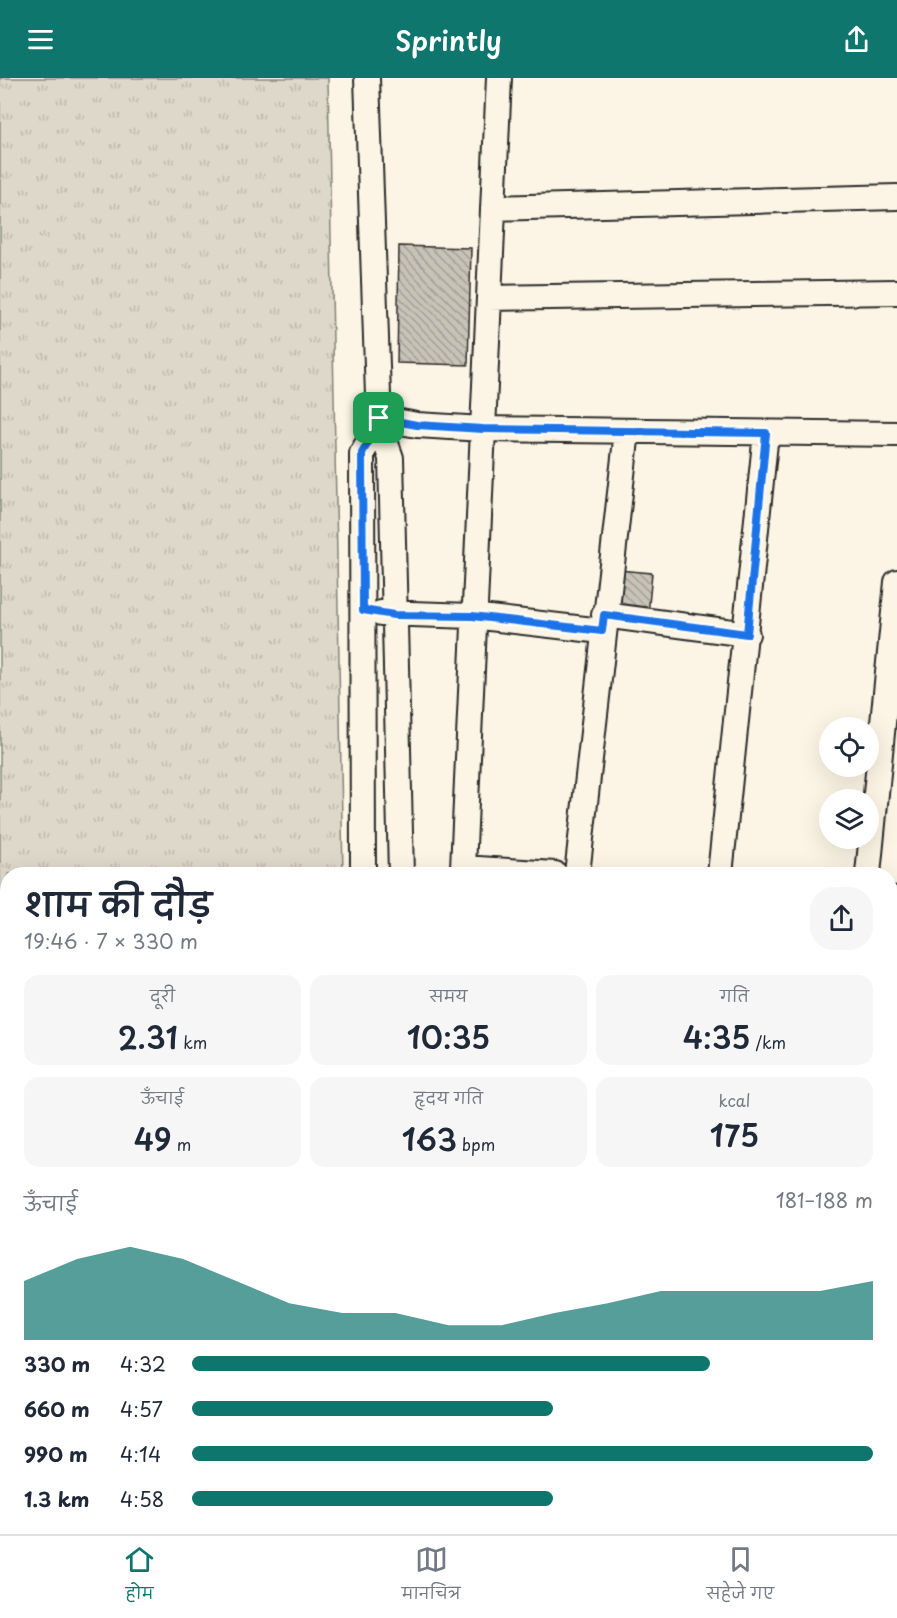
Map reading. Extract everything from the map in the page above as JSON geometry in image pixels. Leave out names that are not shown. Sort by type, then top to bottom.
[{"type":"street","points":[[367,78],[379,421],[391,458],[401,867]]},
{"type":"street","points":[[463,867],[472,616],[499,78]]},
{"type":"street","points":[[493,208],[897,198]]},
{"type":"street","points":[[489,298],[897,292]]},
{"type":"street","points":[[379,421],[483,429],[897,435]]},
{"type":"street","points":[[363,867],[362,453],[379,421]]},
{"type":"street","points":[[578,867],[603,623],[627,431]]},
{"type":"street","points":[[721,867],[747,634],[766,433]]},
{"type":"street","points":[[869,867],[897,582]]},
{"type":"street","points":[[363,610],[394,615],[472,616],[603,623],[747,634]]},
{"type":"green space","points":[[0,78],[328,78],[343,867],[0,867]]},
{"type":"building","points":[[399,246],[471,248],[468,365],[397,363]]},
{"type":"building","points":[[618,570],[652,573],[648,615],[614,611]]},
{"type":"route","points":[[379,418],[417,425],[483,429],[766,433],[747,634],[604,615],[602,631],[472,616],[394,615],[363,610],[362,453],[379,424],[379,418]]}]
